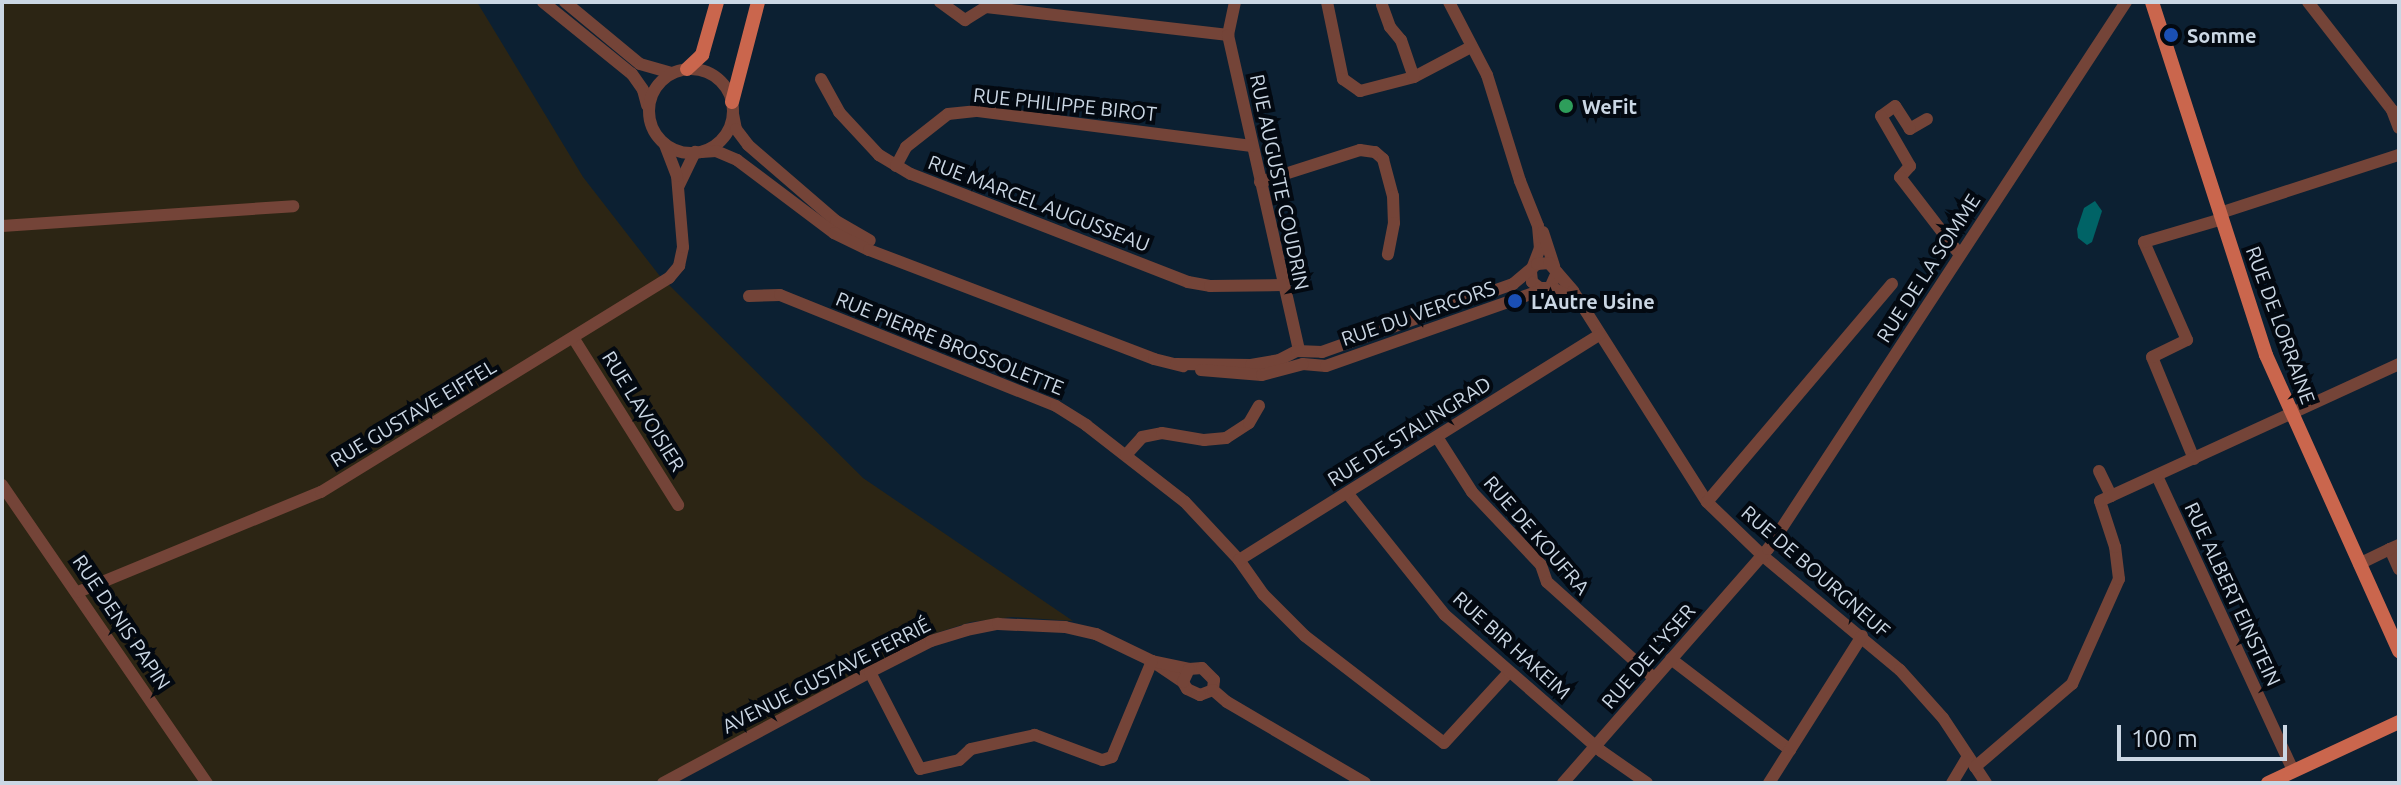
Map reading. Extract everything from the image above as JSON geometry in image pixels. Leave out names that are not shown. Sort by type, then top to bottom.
[{"type":"main road","points":[[687,69],[702,55],[717,2]]},
{"type":"main road","points":[[732,108],[758,2]]},
{"type":"main road","name":"RUE DE LORRAINE","points":[[2152,2],[2266,355],[2399,651]]},
{"type":"main road","points":[[2268,783],[2399,722]]},
{"type":"street","points":[[543,2],[638,81],[651,124],[665,144],[676,150],[698,152]]},
{"type":"street","points":[[565,2],[640,64],[671,73]]},
{"type":"street","points":[[940,2],[965,20],[986,7],[1228,35],[1235,2]]},
{"type":"street","points":[[1327,2],[1343,79],[1350,87],[1360,91],[1414,77],[1471,47]]},
{"type":"street","name":"RUE DE BOURGNEUF","points":[[1449,2],[1487,75],[1520,181],[1538,226],[1549,244],[1556,269],[1707,502],[1763,556],[1862,636],[1918,689],[1986,783]]},
{"type":"street","name":"RUE DE LA SOMME","points":[[1763,556],[2126,2]]},
{"type":"street","points":[[2308,2],[2392,110],[2399,128]]},
{"type":"street","points":[[1382,5],[1390,27],[1401,40],[1414,77]]},
{"type":"street","name":"RUE AUGUSTE COUDRIN","points":[[1228,35],[1297,354]]},
{"type":"street","points":[[648,112],[654,89],[671,73],[687,69],[711,73],[728,91],[732,108],[723,138],[698,152],[678,188]]},
{"type":"street","name":"RUE MARCEL AUGUSSEAU","points":[[821,79],[839,112],[879,155],[896,166],[1001,212],[1188,282],[1210,286],[1282,285]]},
{"type":"street","points":[[1927,119],[1910,129],[1895,106],[1881,116],[1910,166],[1900,177],[1960,255]]},
{"type":"street","name":"RUE DU VERCORS","points":[[732,108],[742,139],[836,221],[959,284]]},
{"type":"street","name":"RUE PHILIPPE BIROT","points":[[896,166],[906,147],[948,114],[978,111],[1252,146]]},
{"type":"street","name":"RUE GUSTAVE EIFFEL","points":[[78,592],[321,492],[669,278],[679,266],[683,247],[674,164],[665,144]]},
{"type":"street","points":[[1260,182],[1360,150],[1375,152],[1383,159],[1393,196],[1394,223],[1388,254]]},
{"type":"street","name":"RUE DU VERCORS","points":[[698,152],[716,151],[737,160],[834,233],[959,284],[1176,364],[1244,375],[1275,374],[1297,354],[1336,348],[1513,284],[1533,268]]},
{"type":"street","points":[[2194,459],[2152,357],[2187,340],[2144,242],[2399,155]]},
{"type":"street","points":[[2,226],[293,206]]},
{"type":"street","name":"RUE DE BOURGNEUF","points":[[1533,268],[1540,248],[1538,226]]},
{"type":"street","points":[[1545,289],[1555,284],[1556,269],[1543,262],[1533,268],[1532,282],[1545,289],[1557,290],[1578,302]]},
{"type":"street","points":[[1707,502],[1892,284]]},
{"type":"street","name":"RUE DU VERCORS","points":[[1297,354],[1326,366],[1545,289]]},
{"type":"street","name":"RUE PIERRE BROSSOLETTE","points":[[749,296],[780,295],[1056,406],[1126,455],[1185,502],[1239,560],[1263,594],[1305,636],[1444,743],[1509,672]]},
{"type":"street","name":"RUE DE STALINGRAD","points":[[1239,560],[1599,335]]},
{"type":"street","name":"RUE LAVOISIER","points":[[574,339],[678,505]]},
{"type":"street","points":[[2106,498],[2399,364]]},
{"type":"street","points":[[1126,455],[1142,437],[1162,433],[1204,440],[1226,438],[1249,423],[1259,406]]},
{"type":"street","name":"RUE DE KOUFRA","points":[[1437,437],[1472,492],[1541,565],[1547,582],[1654,678]]},
{"type":"street","points":[[1952,783],[1971,761],[2072,684],[2119,579],[2099,471]]},
{"type":"street","name":"RUE ALBERT EINSTEIN","points":[[2157,476],[2293,771]]},
{"type":"street","name":"RUE DENIS PAPIN","points":[[2,485],[207,783]]},
{"type":"street","name":"RUE BIR HAKEIM","points":[[1348,494],[1445,615],[1595,746],[1647,783]]},
{"type":"street","points":[[2359,564],[2394,547],[2399,569]]},
{"type":"street","name":"RUE DE L’YSER","points":[[1563,783],[1763,556]]},
{"type":"street","name":"AVENUE GUSTAVE FERRIÉ","points":[[663,783],[931,641],[998,624],[1075,629],[1096,634],[1152,661],[1183,682]]},
{"type":"street","points":[[1769,783],[1862,636]]},
{"type":"street","points":[[1671,659],[1790,750]]},
{"type":"street","points":[[870,672],[920,769],[959,760],[971,749],[1035,735],[1102,760],[1112,757],[1152,661]]},
{"type":"street","name":"AVENUE GUSTAVE FERRIÉ","points":[[1152,661],[1189,669]]},
{"type":"street","points":[[1202,668],[1210,673],[1215,684],[1213,690],[1200,695],[1183,682],[1189,669],[1202,668]]},
{"type":"street","points":[[1213,690],[1227,702],[1365,783]]},
{"type":"street","points":[[687,770],[695,783]]},
{"type":"shaded area","points":[[2,2],[477,2],[583,177],[659,275],[863,478],[1073,621],[1012,617],[971,622],[933,634],[671,783],[2,783]]},
{"type":"shaded area","points":[[2095,201],[2102,211],[2092,242],[2087,245],[2078,238],[2077,229],[2084,208]]},
{"type":"place","name":"Somme","points":[[2171,35]]},
{"type":"place","name":"WeFit","points":[[1566,106]]},
{"type":"place","name":"L'Autre Usine","points":[[1515,301]]}]
